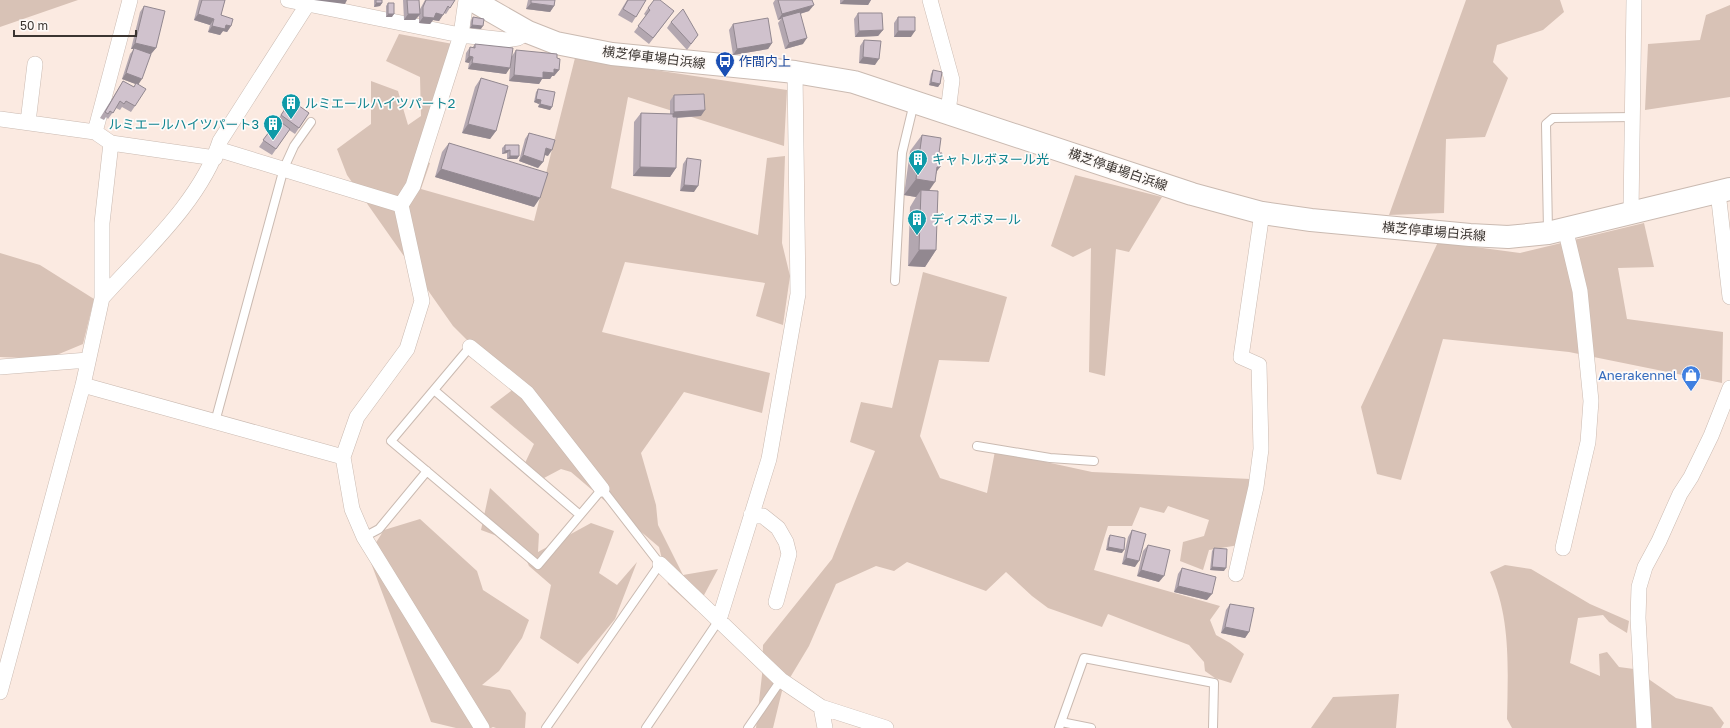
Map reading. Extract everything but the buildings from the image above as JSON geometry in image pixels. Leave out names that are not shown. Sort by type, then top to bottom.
[{"type":"main road","name":"横芝停車場白浜線","points":[[472,0],[528,32],[556,43],[612,54],[796,72],[854,82],[1192,194],[1262,213],[1317,221],[1508,237],[1557,231],[1631,212],[1724,191]]},
{"type":"street","points":[[95,132],[130,0]]},
{"type":"street","points":[[288,0],[461,35],[506,40],[518,38],[528,32]]},
{"type":"street","points":[[466,0],[461,35],[413,186],[401,205],[422,301],[407,349],[357,417],[343,457],[352,509],[364,537],[482,728]]},
{"type":"street","points":[[930,0],[952,80],[948,112]]},
{"type":"street","points":[[1631,212],[1634,117],[1634,0]]},
{"type":"street","points":[[102,298],[171,222],[194,194],[216,154],[220,141],[308,5]]},
{"type":"street","points":[[28,122],[35,64]]},
{"type":"street","points":[[719,620],[769,459],[798,294],[796,72]]},
{"type":"street","points":[[0,119],[95,132],[111,143],[216,154],[284,168],[401,205]]},
{"type":"street","points":[[0,692],[3,671],[83,385],[102,298],[102,223],[111,143]]},
{"type":"street","points":[[1724,191],[1730,297]]},
{"type":"street","points":[[1236,574],[1256,487],[1261,449],[1259,366],[1241,357],[1262,213]]},
{"type":"street","points":[[1557,231],[1580,291],[1591,401],[1588,442],[1563,548]]},
{"type":"street","points":[[470,347],[527,393],[602,489]]},
{"type":"street","points":[[0,367],[88,360]]},
{"type":"street","points":[[83,385],[343,457]]},
{"type":"street","points":[[1644,728],[1638,618],[1639,587],[1645,567],[1659,541],[1680,494],[1711,436],[1730,388]]},
{"type":"street","points":[[751,515],[763,516],[778,528],[786,542],[789,554],[776,602]]},
{"type":"street","points":[[660,564],[781,680],[821,707],[886,728]]},
{"type":"street","points":[[821,707],[825,728]]},
{"type":"lane","points":[[896,281],[902,153],[915,101]]},
{"type":"lane","points":[[1557,231],[1546,124],[1554,118],[1634,117]]},
{"type":"lane","points":[[215,422],[284,168],[294,146],[311,122]]},
{"type":"lane","points":[[470,347],[391,441],[538,565],[602,489],[660,564],[546,728]]},
{"type":"lane","points":[[434,390],[580,515]]},
{"type":"lane","points":[[978,446],[1050,458],[1094,461]]},
{"type":"lane","points":[[364,537],[379,529],[427,471]]},
{"type":"lane","points":[[646,728],[719,620]]},
{"type":"lane","points":[[1091,728],[1060,725],[1084,658],[1214,684],[1213,728]]},
{"type":"lane","points":[[748,728],[781,680]]},
{"type":"shaded area","points":[[0,0],[78,0],[0,27]]},
{"type":"shaded area","points":[[1466,0],[1560,0],[1564,12],[1543,30],[1497,45],[1493,62],[1508,78],[1485,137],[1446,139],[1444,213],[1389,215]]},
{"type":"shaded area","points":[[1730,5],[1730,97],[1645,110],[1648,44],[1700,40],[1706,15]]},
{"type":"shaded area","points":[[399,34],[453,44],[416,157],[430,163],[421,189],[534,221],[575,58],[787,90],[784,146],[628,97],[611,188],[758,235],[767,158],[785,156],[782,243],[790,276],[783,325],[756,316],[765,283],[625,262],[602,332],[770,373],[762,413],[684,392],[641,453],[656,505],[658,525],[683,575],[718,569],[696,610],[668,584],[659,547],[571,472],[561,469],[544,478],[525,463],[534,444],[490,407],[515,388],[453,326],[347,175],[337,149],[371,124],[371,81],[398,91],[408,125],[421,116],[420,77],[386,61]]},
{"type":"shaded area","points":[[1075,175],[1162,197],[1129,252],[1116,249],[1105,376],[1089,372],[1091,248],[1073,257],[1051,246]]},
{"type":"shaded area","points":[[1644,223],[1654,267],[1618,268],[1627,319],[1723,332],[1722,383],[1569,352],[1443,339],[1401,480],[1377,474],[1361,407],[1438,242],[1520,253]]},
{"type":"shaded area","points":[[0,253],[40,265],[94,299],[83,344],[47,359],[0,357]]},
{"type":"shaded area","points":[[923,272],[1007,297],[989,362],[939,360],[920,436],[940,478],[987,493],[995,451],[1092,472],[1251,479],[1239,545],[1209,550],[1203,570],[1180,561],[1183,542],[1204,536],[1209,520],[1168,506],[1164,513],[1140,507],[1132,526],[1108,526],[1094,570],[1220,606],[1210,620],[1216,635],[1230,643],[1244,654],[1231,683],[1215,678],[1205,671],[1204,662],[1189,645],[1108,614],[1102,627],[1048,608],[1032,596],[1006,572],[986,591],[907,562],[894,571],[876,566],[836,584],[809,646],[782,691],[773,728],[756,728],[762,675],[763,645],[832,559],[875,451],[850,442],[861,402],[892,408]]},
{"type":"shaded area","points":[[490,488],[539,534],[538,552],[591,523],[614,531],[599,573],[617,585],[637,562],[615,619],[578,664],[540,638],[551,585],[529,566],[519,544],[481,530]]},
{"type":"shaded area","points":[[420,519],[477,571],[483,590],[529,620],[522,638],[499,671],[482,685],[510,690],[526,713],[525,728],[456,728],[431,722],[368,555],[384,530]]},
{"type":"shaded area","points":[[1505,565],[1531,569],[1590,604],[1629,621],[1627,633],[1609,622],[1603,615],[1578,618],[1570,663],[1600,676],[1599,654],[1607,652],[1619,667],[1634,669],[1676,698],[1712,707],[1724,723],[1721,728],[1512,728],[1507,719],[1508,662],[1505,625],[1497,589],[1490,572]]},
{"type":"shaded area","points":[[1399,694],[1396,728],[1311,728],[1333,697]]},
{"type":"place","name":"作間内上","points":[[725,78]]},
{"type":"place","name":"ルミエールハイツパート2","points":[[291,120]]},
{"type":"place","name":"ルミエールハイツパート3","points":[[273,141]]},
{"type":"place","name":"キャトルボヌール光","points":[[918,176]]},
{"type":"place","name":"ディスボヌール","points":[[917,236]]},
{"type":"place","name":"Anerakennel","points":[[1691,392]]}]
